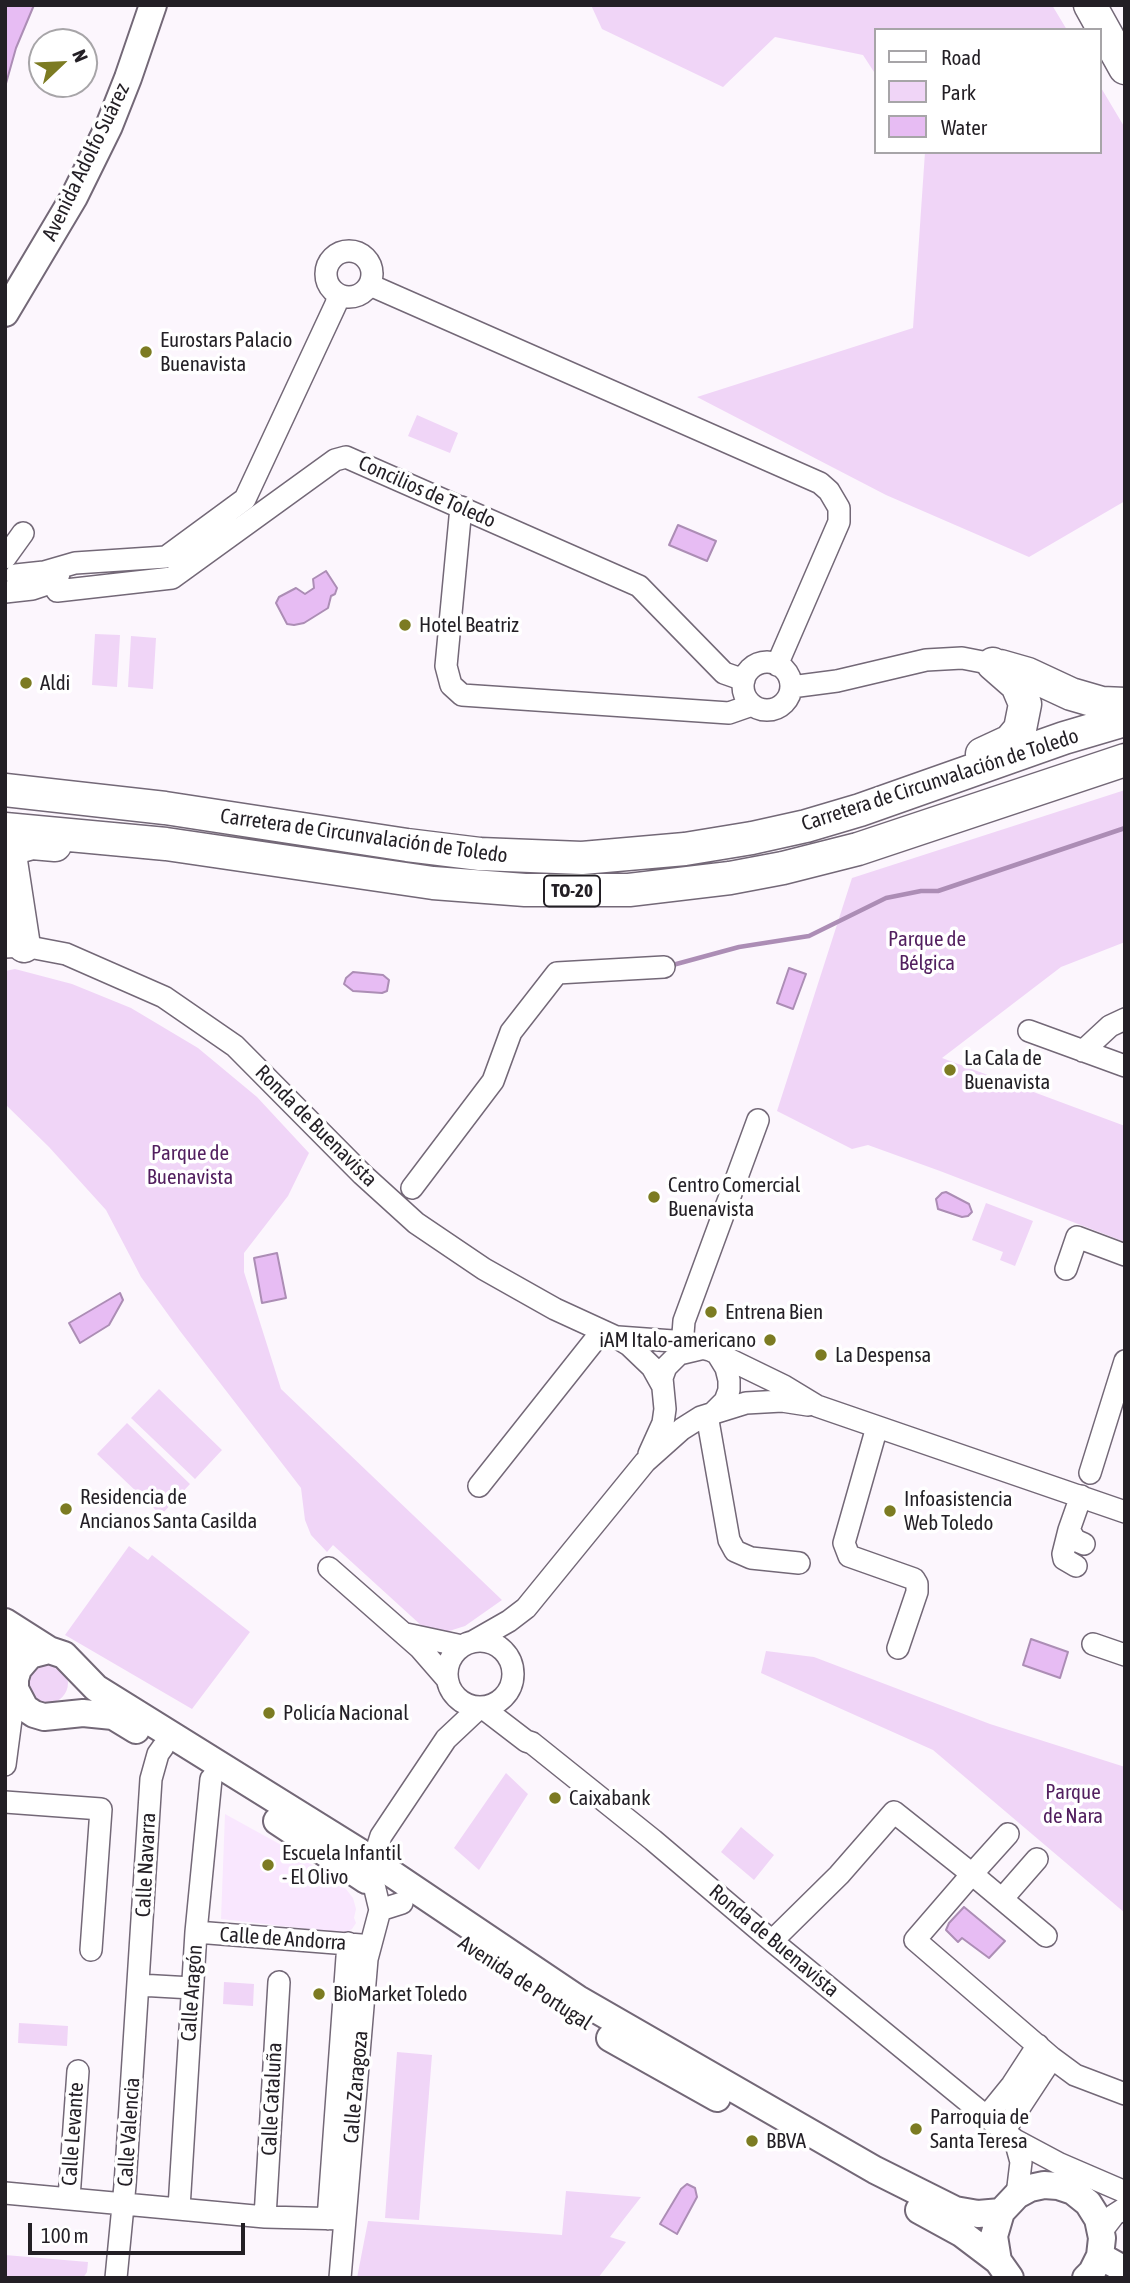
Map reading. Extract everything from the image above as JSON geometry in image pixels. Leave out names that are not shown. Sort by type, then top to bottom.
[{"type":"highway","points":[[1090,5],[1125,68]]},
{"type":"highway","points":[[993,664],[1028,674],[1071,694],[1102,703],[1125,704]]},
{"type":"highway","points":[[900,796],[939,772],[1010,741],[1020,729],[1025,705],[1023,694],[1017,685],[993,664]]},
{"type":"highway","name":"Carretera de Circunvalación de Toledo","points":[[5,790],[165,808],[480,854],[582,858],[685,849],[806,826],[1064,738],[1125,720]]},
{"type":"highway","name":"Carretera de Circunvalación de Toledo","points":[[5,829],[213,850],[433,883],[583,891],[667,886],[783,868],[858,849],[1125,760]]},
{"type":"highway","points":[[15,947],[11,871],[13,852],[21,846],[32,843],[185,857],[213,850]]},
{"type":"main road","name":"Avenida Adolfo Suárez","points":[[5,313],[74,197],[109,127],[153,5]]},
{"type":"main road","name":"Avenida de Portugal","points":[[5,1622],[49,1650],[64,1654],[96,1688],[371,1875],[391,1907],[666,2070],[961,2233],[1006,2273]]},
{"type":"main road","points":[[49,1650],[30,1655],[13,1669],[19,1699],[25,1708],[44,1715],[66,1711],[79,1693],[81,1682],[78,1671]]},
{"type":"main road","name":"Avenida de Portugal","points":[[44,1715],[83,1713],[113,1716],[211,1779],[578,1999],[875,2170],[955,2210],[978,2214],[1009,2203],[1037,2186],[1066,2188]]},
{"type":"main road","points":[[1066,2188],[1088,2203],[1098,2219],[1101,2247],[1086,2278]]},
{"type":"main road","points":[[1006,2273],[994,2236],[1009,2203]]},
{"type":"main road","points":[[1101,2247],[1125,2270]]},
{"type":"street","points":[[346,251],[360,253],[373,271],[370,285],[360,295],[338,295],[328,284],[326,270],[333,257],[346,251]]},
{"type":"street","points":[[370,285],[699,429],[820,484],[829,491],[839,508],[839,522],[777,664]]},
{"type":"street","points":[[23,533],[9,576],[44,572],[75,563],[166,556],[245,499],[338,295]]},
{"type":"street","name":"Concilios de Toledo","points":[[57,591],[172,578],[335,460],[346,457],[639,586],[724,673],[744,680]]},
{"type":"street","points":[[461,508],[446,666],[452,685],[462,695],[729,713],[752,705]]},
{"type":"street","points":[[791,687],[837,681],[926,660],[962,658],[993,664]]},
{"type":"street","points":[[760,663],[777,664],[788,674],[791,687],[786,701],[774,710],[758,709],[744,694],[744,680],[753,667],[760,663]]},
{"type":"street","name":"Ronda de Buenavista","points":[[15,947],[66,954],[164,997],[235,1046],[362,1174],[416,1223],[494,1275],[555,1309],[609,1334],[640,1354],[663,1389],[669,1404],[677,1412],[694,1417],[707,1415],[725,1401],[729,1390],[726,1368],[709,1352],[679,1354],[670,1361],[663,1378],[663,1389],[665,1409],[663,1423],[645,1462]]},
{"type":"street","points":[[412,1188],[493,1081],[511,1032],[557,973],[664,967]]},
{"type":"street","points":[[1083,1051],[1110,1026],[1125,1019]]},
{"type":"street","points":[[1028,1031],[1125,1066]]},
{"type":"street","points":[[683,1334],[684,1321],[758,1120]]},
{"type":"street","points":[[1066,1269],[1077,1237],[1125,1255]]},
{"type":"street","points":[[479,1486],[609,1334]]},
{"type":"street","name":"Ronda de Buenavista","points":[[609,1334],[673,1341],[709,1352],[784,1386],[817,1406]]},
{"type":"street","points":[[1090,1473],[1125,1361]]},
{"type":"street","name":"Ronda de Buenavista","points":[[510,1658],[517,1625],[526,1608],[645,1462],[682,1429],[733,1405],[782,1401],[817,1406],[1125,1512]]},
{"type":"street","points":[[707,1415],[729,1540],[735,1551],[751,1558],[799,1563]]},
{"type":"street","points":[[877,1427],[844,1544],[849,1556],[914,1579],[917,1584],[917,1592],[898,1648]]},
{"type":"street","points":[[1076,1566],[1064,1559],[1063,1554],[1077,1537],[1082,1496]]},
{"type":"street","points":[[329,1568],[420,1648],[466,1704],[481,1708]]},
{"type":"street","name":"Ronda de Buenavista","points":[[468,1643],[509,1621],[526,1608]]},
{"type":"street","points":[[404,1634],[468,1643],[487,1641],[499,1646],[510,1658],[514,1669],[511,1688],[497,1703],[481,1708],[449,1735]]},
{"type":"street","points":[[371,1875],[381,1836],[449,1735],[455,1707],[447,1667],[454,1653],[468,1643]]},
{"type":"street","points":[[1093,1644],[1125,1656]]},
{"type":"street","points":[[5,1765],[13,1669]]},
{"type":"street","name":"Ronda de Buenavista","points":[[511,1688],[519,1722],[532,1743],[1016,2140],[1066,2188],[1125,2194]]},
{"type":"street","name":"Ronda de Buenavista","points":[[481,1708],[532,1743]]},
{"type":"street","points":[[8,1730],[44,1715]]},
{"type":"street","name":"Calle Navarra","points":[[139,1985],[151,1779],[158,1754],[163,1747]]},
{"type":"street","name":"Calle Aragón","points":[[178,2208],[196,1932],[211,1779]]},
{"type":"street","points":[[5,1802],[101,1809],[91,1950]]},
{"type":"street","points":[[772,1941],[839,1875],[894,1812],[1046,1936]]},
{"type":"street","points":[[1008,1834],[915,1940],[1075,2075],[1125,2094]]},
{"type":"street","points":[[1002,1899],[1037,1859]]},
{"type":"street","name":"Calle Zaragoza","points":[[337,2219],[367,1959],[370,1946],[391,1907]]},
{"type":"street","name":"Calle de Andorra","points":[[196,1932],[370,1946]]},
{"type":"street","name":"Calle Zaragoza","points":[[338,2274],[337,2219],[348,1943]]},
{"type":"street","name":"Calle Cataluña","points":[[265,2217],[279,1982]]},
{"type":"street","points":[[139,1985],[192,1988]]},
{"type":"street","name":"Calle Valencia","points":[[116,2277],[124,2203],[139,1985]]},
{"type":"street","points":[[986,2117],[1012,2085],[1045,2052]]},
{"type":"street","points":[[1009,2203],[1021,2162],[1016,2140],[1045,2052]]},
{"type":"street","name":"Calle Levante","points":[[69,2198],[78,2071]]},
{"type":"street","name":"Ronda de Buenavista","points":[[1016,2140],[1125,2194]]},
{"type":"street","points":[[5,2193],[265,2217],[337,2219]]},
{"type":"street","points":[[1101,2247],[1104,2228],[1114,2215],[1125,2208]]},
{"type":"shaded area","name":"Escuela Infantil - El Olivo","points":[[225,1814],[294,1852],[346,1889],[353,1898],[356,1909],[356,1923],[352,1929],[344,1933],[221,1919]]},
{"type":"green space","points":[[591,5],[1052,5],[1066,28],[874,28],[874,72],[863,55],[775,37],[723,87],[602,29]]},
{"type":"green space","points":[[1102,89],[1125,128],[1125,501],[1029,557],[886,495],[697,397],[913,328],[925,154],[1102,154]]},
{"type":"green space","points":[[417,415],[458,433],[450,453],[408,436]]},
{"type":"green space","points":[[95,634],[120,635],[117,687],[92,685]]},
{"type":"green space","points":[[131,636],[156,638],[153,689],[128,687]]},
{"type":"green space","name":"Parque de Bélgica","points":[[1125,790],[1125,942],[1061,967],[942,1058],[1125,1126],[1125,1242],[868,1145],[852,1149],[777,1111],[852,878]]},
{"type":"green space","name":"Parque de Buenavista","points":[[15,969],[72,984],[131,1008],[198,1048],[257,1097],[309,1153],[288,1196],[244,1253],[244,1272],[281,1389],[502,1600],[465,1626],[446,1632],[423,1627],[333,1545],[327,1552],[311,1535],[305,1520],[301,1488],[141,1277],[106,1210],[49,1147],[5,1104],[5,971]]},
{"type":"green space","points":[[986,1203],[1033,1221],[1015,1266],[1000,1260],[1003,1252],[972,1240]]},
{"type":"green space","points":[[159,1389],[222,1450],[195,1479],[131,1418]]},
{"type":"green space","points":[[127,1423],[190,1484],[161,1515],[97,1454]]},
{"type":"green space","points":[[129,1546],[148,1560],[152,1555],[250,1632],[192,1709],[65,1635]]},
{"type":"green space","name":"Parque de Nara","points":[[766,1651],[814,1657],[990,1724],[1125,1767],[1125,1913],[933,1750],[761,1673]]},
{"type":"green space","points":[[48,1663],[62,1669],[68,1683],[62,1697],[48,1703],[34,1697],[28,1683],[34,1669]]},
{"type":"green space","points":[[506,1773],[528,1794],[479,1870],[454,1848]]},
{"type":"green space","points":[[741,1827],[774,1855],[754,1880],[721,1852]]},
{"type":"green space","points":[[224,1982],[254,1984],[253,2006],[223,2004]]},
{"type":"green space","points":[[19,2023],[68,2026],[67,2046],[18,2043]]},
{"type":"green space","points":[[397,2052],[432,2055],[419,2220],[385,2218]]},
{"type":"green space","points":[[566,2191],[641,2197],[610,2237],[626,2242],[598,2278],[357,2278],[368,2221],[562,2235]]},
{"type":"green space","points":[[5,2255],[88,2262],[87,2272],[83,2278],[5,2278]]},
{"type":"water","points":[[5,5],[34,5],[16,48],[5,87]]},
{"type":"water","points":[[678,525],[716,541],[707,561],[669,545]]},
{"type":"water","points":[[326,571],[337,588],[331,596],[328,608],[304,623],[287,624],[276,603],[279,597],[296,588],[305,594],[314,588],[313,579]]},
{"type":"water","points":[[789,968],[806,974],[793,1009],[777,1003]]},
{"type":"water","points":[[353,972],[383,975],[389,980],[387,991],[353,991],[344,984]]},
{"type":"water","points":[[946,1192],[969,1204],[972,1212],[962,1217],[938,1209],[936,1199]]},
{"type":"water","points":[[277,1253],[286,1298],[262,1303],[254,1258]]},
{"type":"water","points":[[120,1293],[123,1300],[109,1325],[80,1343],[69,1323]]},
{"type":"water","points":[[1031,1639],[1068,1652],[1060,1678],[1023,1665]]},
{"type":"water","points":[[964,1907],[1005,1941],[989,1958],[962,1938],[958,1942],[946,1930]]},
{"type":"water","points":[[687,2184],[695,2188],[697,2197],[677,2234],[660,2224],[681,2189]]},
{"type":"waterway","points":[[669,966],[739,947],[809,936],[886,898],[921,891],[938,891],[1125,828]]},
{"type":"place","name":"Eurostars Palacio Buenavista","points":[[146,352]]},
{"type":"place","name":"Hotel Beatriz","points":[[405,625]]},
{"type":"place","name":"Aldi","points":[[26,683]]},
{"type":"place","name":"La Cala de Buenavista","points":[[950,1070]]},
{"type":"place","name":"Centro Comercial Buenavista","points":[[654,1197]]},
{"type":"place","name":"Entrena Bien","points":[[711,1312]]},
{"type":"place","name":"iAM Italo-americano","points":[[770,1340]]},
{"type":"place","name":"La Despensa","points":[[821,1355]]},
{"type":"place","name":"Residencia de Ancianos Santa Casilda","points":[[66,1509]]},
{"type":"place","name":"Infoasistencia Web Toledo","points":[[890,1511]]},
{"type":"place","name":"Policía Nacional","points":[[269,1713]]},
{"type":"place","name":"Caixabank","points":[[555,1798]]},
{"type":"place","name":"Escuela Infantil - El Olivo","points":[[268,1865]]},
{"type":"place","name":"BioMarket Toledo","points":[[319,1994]]},
{"type":"place","name":"Parroquia de Santa Teresa","points":[[916,2129]]},
{"type":"place","name":"BBVA","points":[[752,2141]]}]
